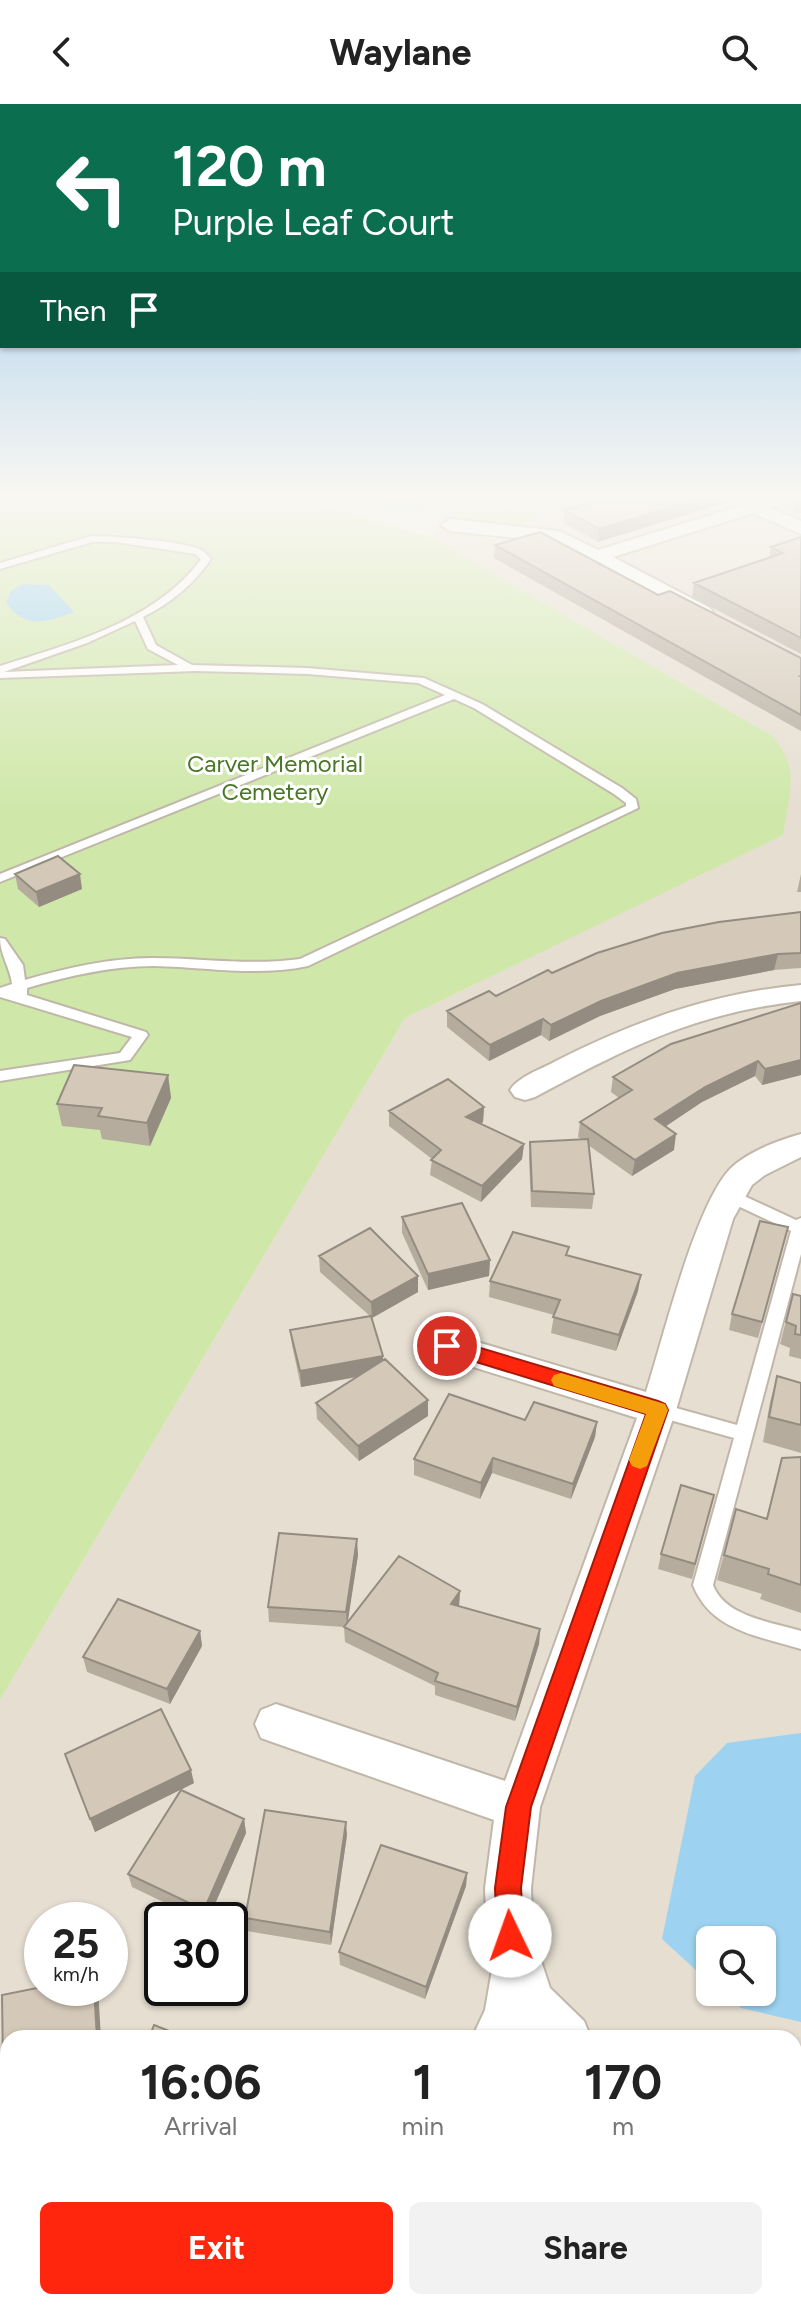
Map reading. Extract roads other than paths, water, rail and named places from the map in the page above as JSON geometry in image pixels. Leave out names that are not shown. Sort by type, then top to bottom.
[{"type":"street","points":[[680,600],[720,621]]},
{"type":"street","points":[[525,1090],[622,1038],[699,1008],[770,995],[801,993]]},
{"type":"street","points":[[557,2030],[533,2005],[510,1936],[508,1888],[518,1807],[658,1410],[717,1219],[740,1178],[754,1167],[801,1144]]},
{"type":"street","points":[[447,1346],[658,1410]]},
{"type":"street","points":[[276,1724],[518,1807]]},
{"type":"street","points":[[500,2030],[508,2016],[517,1964]]},
{"type":"lane","points":[[0,672],[99,635],[138,617],[161,600]]},
{"type":"lane","points":[[138,617],[152,647],[190,668]]},
{"type":"lane","points":[[0,672],[190,668],[307,671],[420,680],[455,695],[632,802],[632,808],[303,963],[274,968],[147,962],[20,993],[1,993]]},
{"type":"lane","points":[[0,878],[455,695]]},
{"type":"lane","points":[[0,942],[16,965],[20,993]]},
{"type":"lane","points":[[0,1076],[125,1057],[141,1035],[20,993]]},
{"type":"lane","points":[[729,1195],[800,1226],[767,1376],[744,1434],[703,1585],[705,1597],[720,1613],[801,1640]]},
{"type":"lane","points":[[658,1410],[744,1434]]},
{"type":"water","points":[[7,600],[63,600],[74,612],[46,621],[29,620],[14,612],[6,603]]},
{"type":"water","points":[[801,1733],[801,2022],[738,2006],[776,2006],[776,1926],[696,1926],[696,1970],[662,1939],[695,1776],[727,1743]]},
{"type":"park label","name":"Carver Memorial Cemetery","points":[[275,778]]}]
